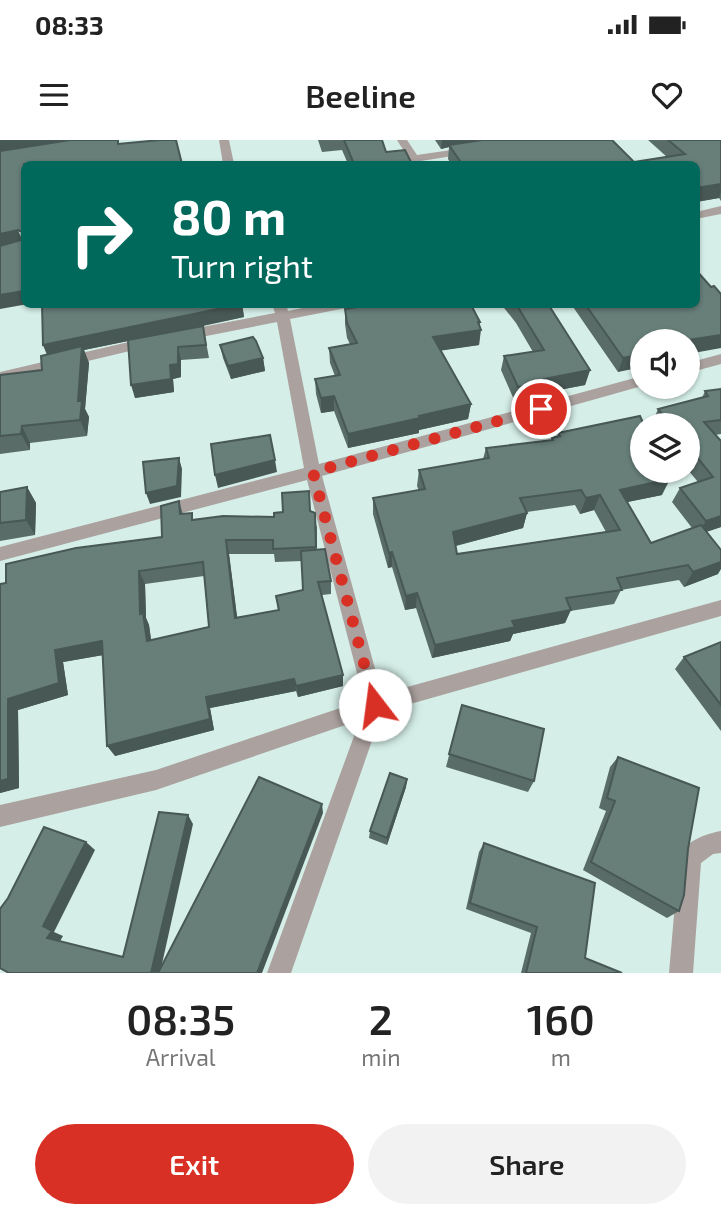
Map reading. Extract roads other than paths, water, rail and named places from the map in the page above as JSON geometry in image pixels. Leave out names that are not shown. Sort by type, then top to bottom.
[{"type":"street","points":[[223,140],[228,161]]},
{"type":"street","points":[[402,140],[414,161]]},
{"type":"street","points":[[420,161],[481,148]]},
{"type":"street","points":[[700,215],[721,210]]},
{"type":"street","points":[[0,377],[281,310],[303,308]]},
{"type":"street","points":[[279,973],[375,705],[313,472],[281,310]]},
{"type":"street","points":[[700,365],[721,359]]},
{"type":"street","points":[[0,554],[313,472],[630,384]]},
{"type":"street","points":[[0,832],[6,814],[156,780],[375,705],[721,608]]},
{"type":"street","points":[[681,973],[690,857],[709,844],[721,842]]}]
